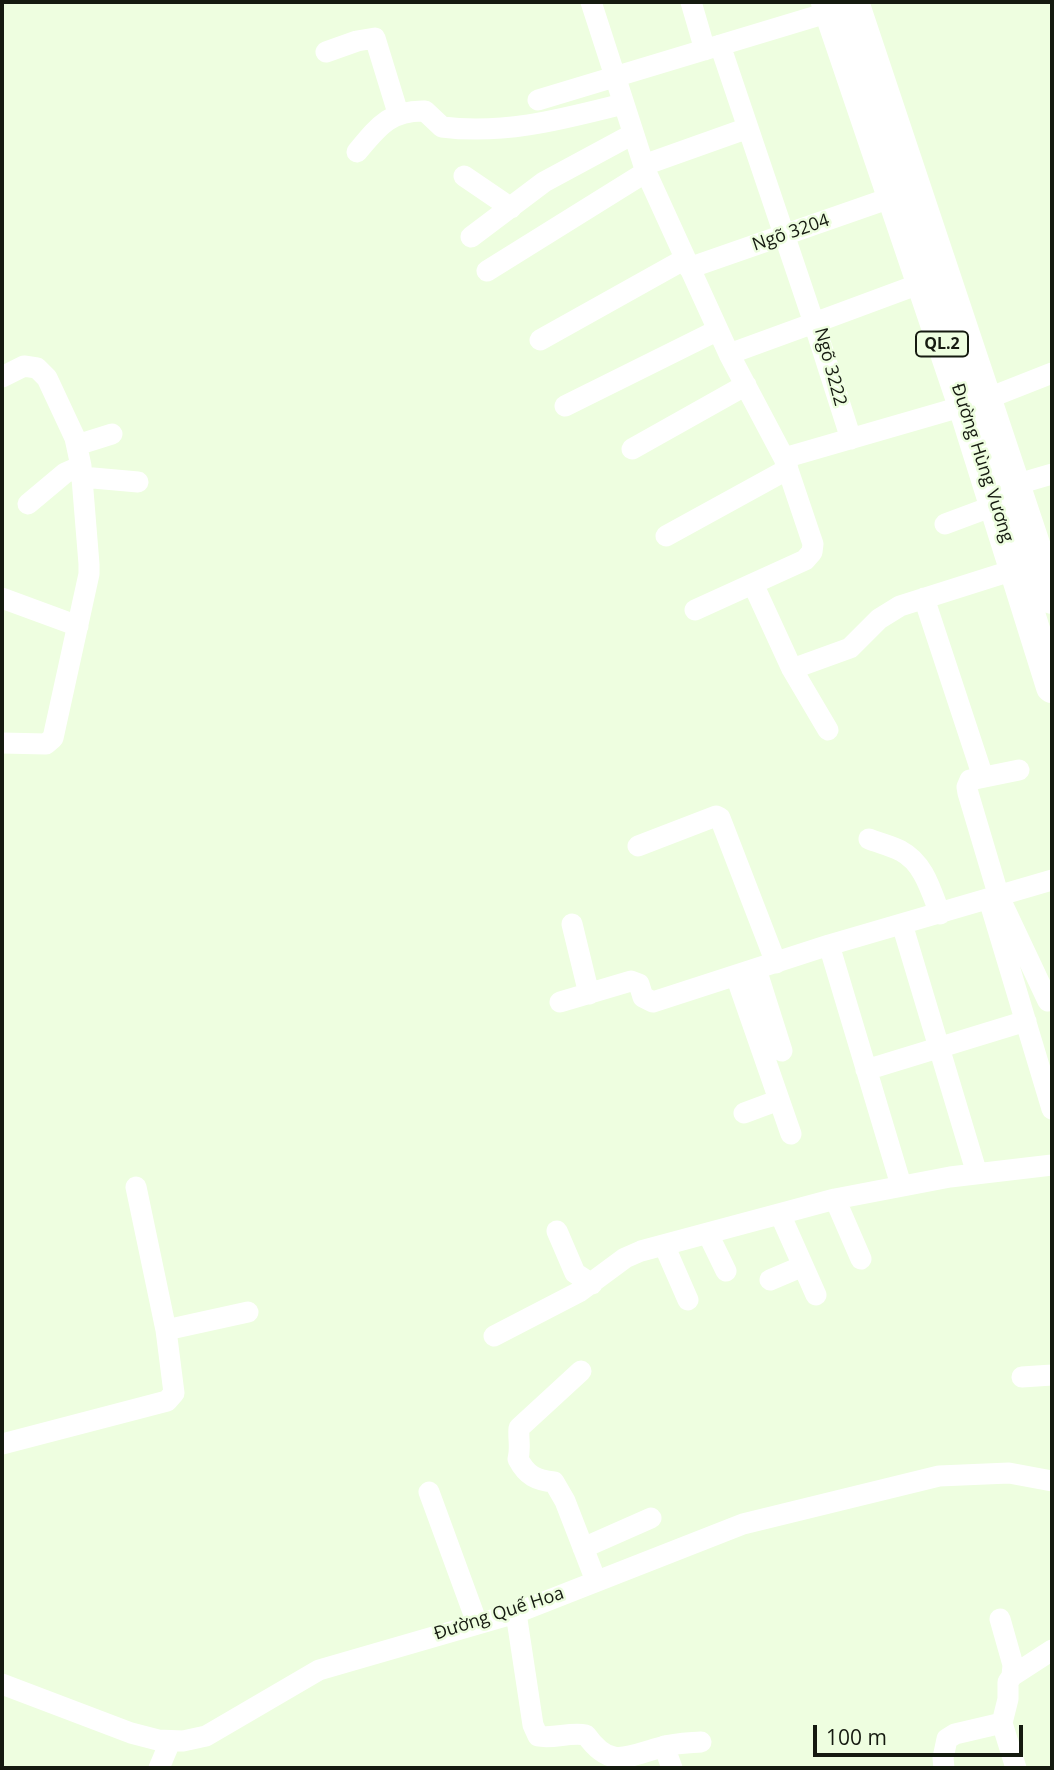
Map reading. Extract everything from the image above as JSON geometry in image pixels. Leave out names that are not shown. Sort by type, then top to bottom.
[{"type":"highway","name":"Đường Hùng Vương","points":[[837,5],[893,197],[922,283],[975,403]]},
{"type":"highway","name":"Đường Hùng Vương","points":[[837,5],[975,403],[1001,494],[1017,569],[1052,687]]},
{"type":"highway","name":"Đường Hùng Vương","points":[[1001,494],[1043,542],[1052,598]]},
{"type":"street","points":[[591,2],[645,169],[729,354],[786,463],[813,544],[812,552],[805,560],[695,610]]},
{"type":"street","points":[[691,2],[748,128],[814,323],[729,354]]},
{"type":"street","points":[[538,100],[713,48],[837,5]]},
{"type":"street","points":[[326,52],[375,38],[398,113]]},
{"type":"street","points":[[358,152],[373,133],[398,113],[425,111],[442,127],[507,129],[536,125],[623,104]]},
{"type":"street","points":[[487,271],[645,169],[748,128]]},
{"type":"street","points":[[471,237],[544,182],[633,134]]},
{"type":"street","points":[[464,176],[511,208]]},
{"type":"street","name":"Ngõ 3204","points":[[540,340],[687,263],[786,235],[893,197]]},
{"type":"street","name":"Ngõ 3222","points":[[851,439],[814,323],[922,283]]},
{"type":"street","points":[[565,406],[718,330]]},
{"type":"street","points":[[2,377],[24,366],[33,366],[41,371],[68,421],[82,472],[89,574],[51,741],[46,744],[2,743]]},
{"type":"street","points":[[666,536],[786,463],[851,439],[975,403],[1052,373]]},
{"type":"street","points":[[632,449],[746,385]]},
{"type":"street","points":[[76,445],[112,434]]},
{"type":"street","points":[[28,504],[65,473],[82,472],[138,482]]},
{"type":"street","points":[[946,524],[1001,494],[1052,474]]},
{"type":"street","points":[[792,668],[850,648],[885,614],[924,598],[1017,569]]},
{"type":"street","points":[[753,584],[792,668],[828,730]]},
{"type":"street","points":[[2,598],[78,626]]},
{"type":"street","points":[[924,598],[983,777]]},
{"type":"street","points":[[1019,770],[970,780],[967,787],[1026,1021],[1052,1109]]},
{"type":"street","points":[[638,846],[716,817],[720,818],[756,969],[779,1100],[791,1134]]},
{"type":"street","points":[[869,839],[902,852],[914,861],[925,876],[940,914]]},
{"type":"street","points":[[560,1002],[631,981],[639,984],[643,997],[653,1002],[829,945],[1052,880]]},
{"type":"street","points":[[994,898],[1048,1001]]},
{"type":"street","points":[[572,924],[589,994]]},
{"type":"street","points":[[902,924],[977,1174]]},
{"type":"street","points":[[829,945],[901,1185]]},
{"type":"street","points":[[756,969],[782,1051]]},
{"type":"street","points":[[866,1069],[1026,1021]]},
{"type":"street","points":[[744,1112],[779,1100]]},
{"type":"street","points":[[494,1336],[592,1284],[625,1258],[641,1251],[835,1199],[901,1185],[1052,1165]]},
{"type":"street","points":[[2,1444],[171,1398],[174,1393],[166,1330],[136,1187]]},
{"type":"street","points":[[835,1199],[861,1259]]},
{"type":"street","points":[[780,1214],[816,1295]]},
{"type":"street","points":[[557,1231],[575,1273],[592,1284]]},
{"type":"street","points":[[708,1234],[726,1271]]},
{"type":"street","points":[[664,1245],[688,1300]]},
{"type":"street","points":[[770,1280],[803,1266]]},
{"type":"street","points":[[166,1330],[248,1312]]},
{"type":"street","points":[[581,1371],[519,1428],[521,1448],[518,1459],[524,1471],[536,1480],[554,1482],[565,1501],[596,1581]]},
{"type":"street","points":[[1022,1377],[1052,1374]]},
{"type":"street","name":"Đường Quế Hoa","points":[[2,1684],[131,1732],[170,1742],[206,1736],[319,1670],[516,1613],[743,1524],[939,1476],[1009,1473],[1052,1481]]},
{"type":"street","points":[[429,1492],[477,1623]]},
{"type":"street","points":[[583,1548],[651,1518]]},
{"type":"street","points":[[516,1613],[533,1725],[538,1736],[547,1738],[570,1732],[586,1735],[594,1748],[606,1757],[622,1761],[664,1746],[702,1742]]},
{"type":"street","points":[[1000,1619],[1013,1665],[1012,1676]]},
{"type":"street","points":[[1016,1768],[1002,1723],[1008,1699],[1008,1682],[1012,1676],[1052,1650]]},
{"type":"street","points":[[944,1768],[947,1739],[956,1734],[1002,1723]]},
{"type":"street","points":[[159,1768],[170,1742]]},
{"type":"street","points":[[664,1746],[672,1768]]}]
